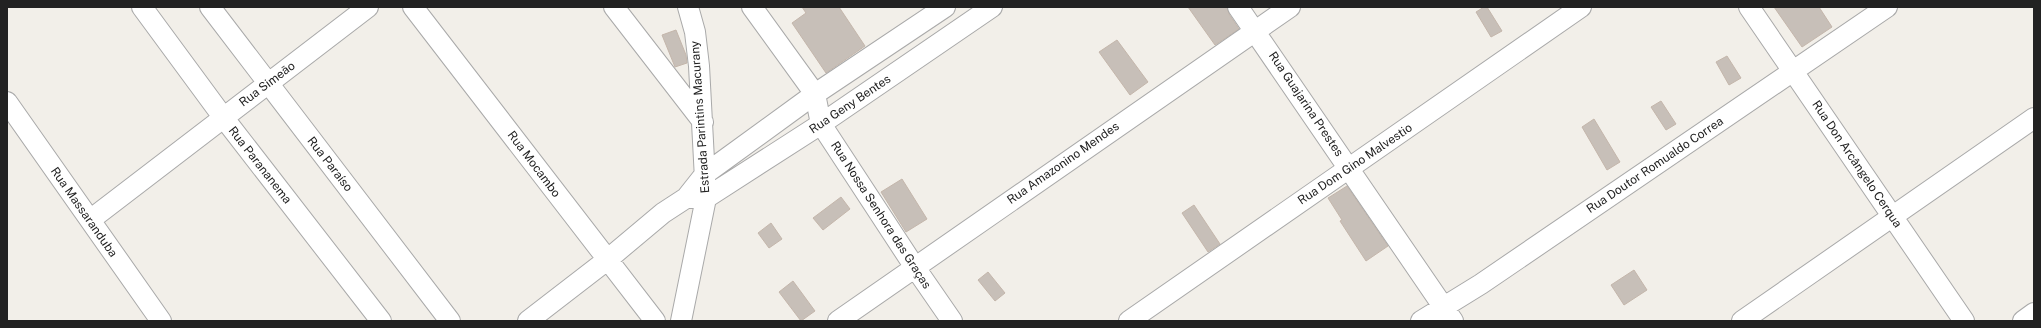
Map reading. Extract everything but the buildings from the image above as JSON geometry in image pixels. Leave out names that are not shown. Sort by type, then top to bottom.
[{"type":"street","name":"Rua Parananema","points":[[142,7],[223,117],[381,321]]},
{"type":"street","name":"Rua Paraíso","points":[[210,7],[450,321]]},
{"type":"street","name":"Rua Simeão","points":[[90,220],[368,7]]},
{"type":"street","name":"Rua Mocambo","points":[[413,7],[655,321]]},
{"type":"street","points":[[614,7],[703,122]]},
{"type":"street","name":"Estrada Parintins Macurany","points":[[681,321],[706,198],[703,122],[695,32],[688,7]]},
{"type":"street","name":"Rua Nossa Senhora das Graças","points":[[752,7],[815,94],[821,124],[952,321]]},
{"type":"street","points":[[528,321],[607,260],[663,213],[686,198],[705,174],[815,94],[945,7]]},
{"type":"street","name":"Rua Geny Bentes","points":[[706,198],[821,124],[992,7]]},
{"type":"street","name":"Rua Guajarina Prestes","points":[[1238,7],[1349,167],[1448,314]]},
{"type":"street","name":"Rua Amazonino Mendes","points":[[838,321],[914,266],[1290,7]]},
{"type":"street","name":"Rua Dom Gino Malvestio","points":[[1129,321],[1349,167],[1422,120],[1581,7]]},
{"type":"street","name":"Rua Don Arcângelo Cerqua","points":[[1749,7],[1964,321]]},
{"type":"street","name":"Rua Doutor Romualdo Correa","points":[[1421,321],[1448,314],[1793,71],[1888,7]]},
{"type":"street","name":"Rua Massaranduba","points":[[7,102],[13,123],[90,220],[161,321]]},
{"type":"street","points":[[1742,321],[2034,118]]},
{"type":"street","points":[[686,198],[706,198]]},
{"type":"street","points":[[2023,321],[2034,313]]}]
